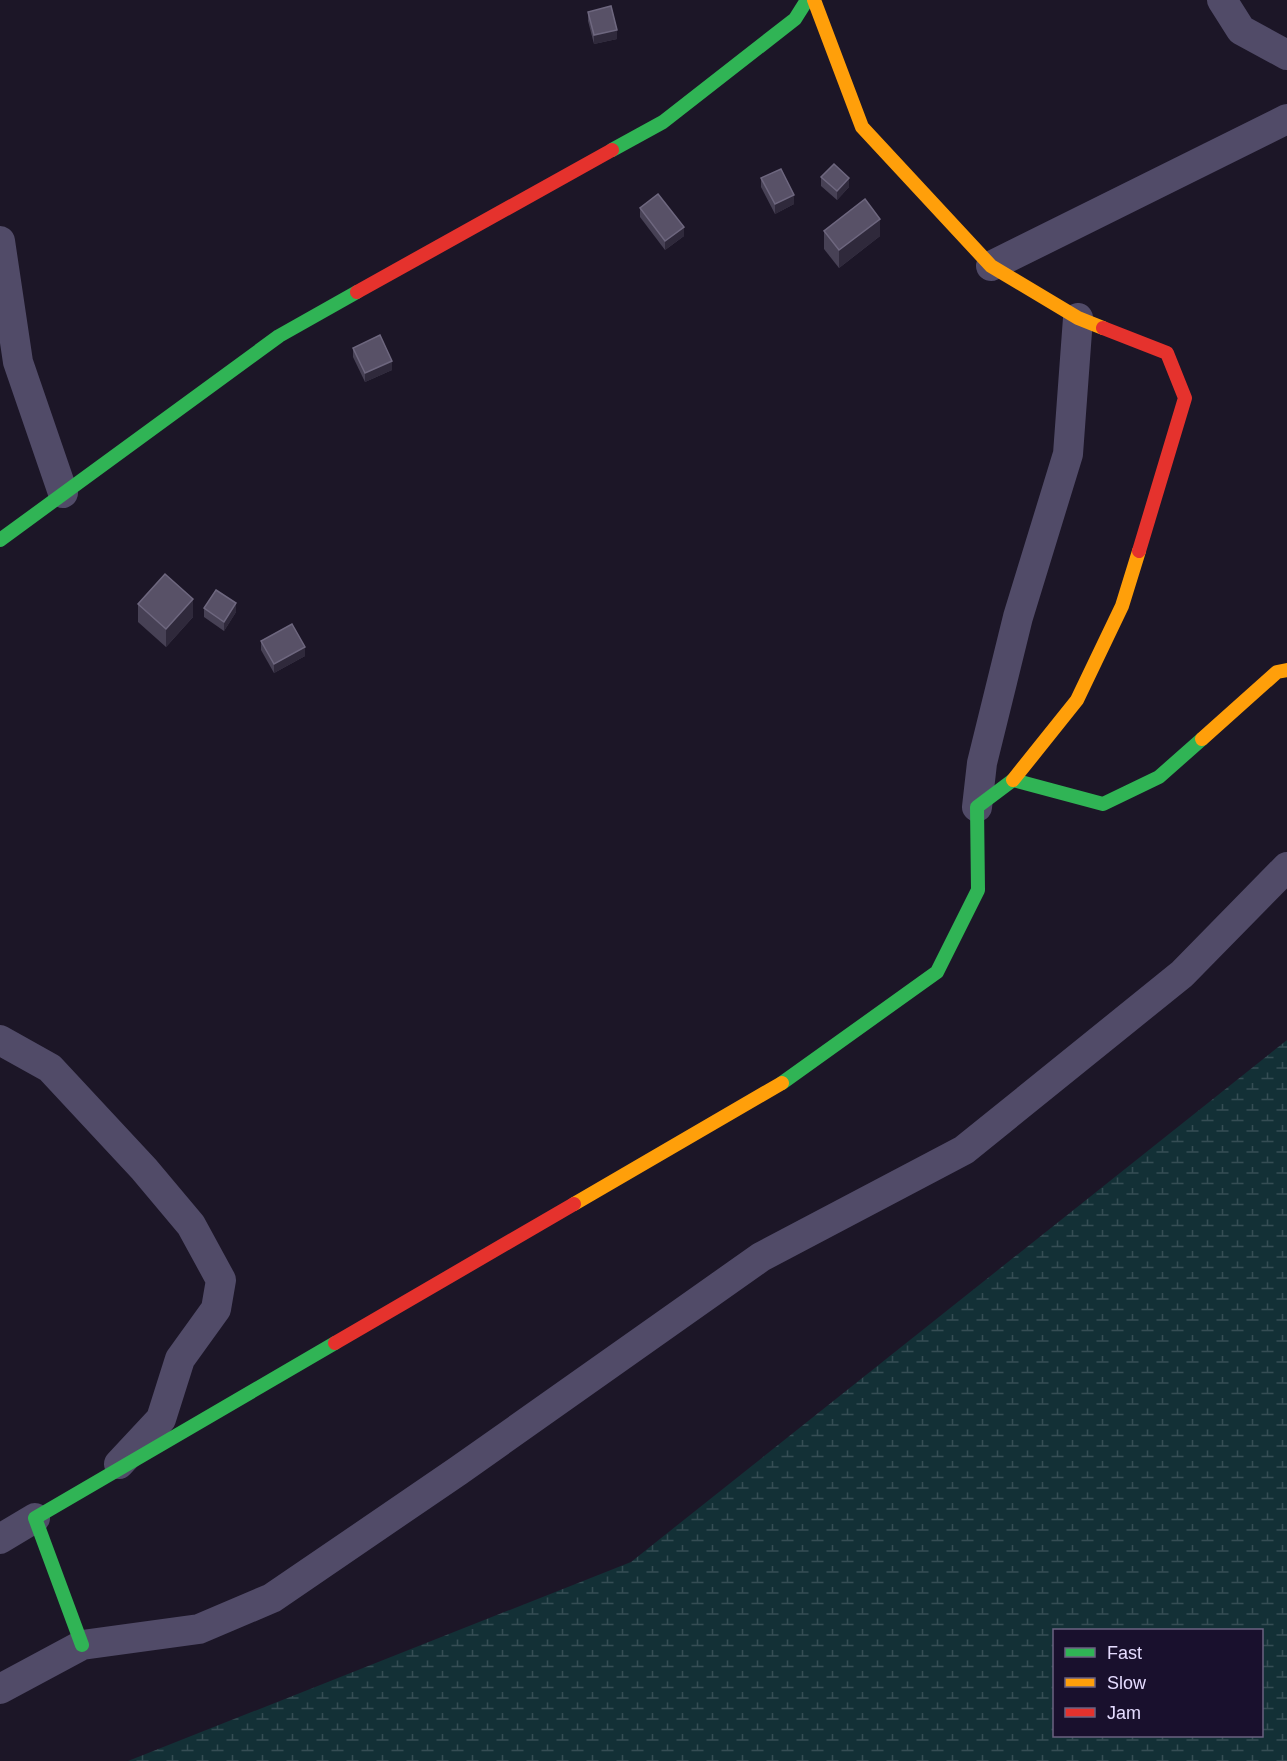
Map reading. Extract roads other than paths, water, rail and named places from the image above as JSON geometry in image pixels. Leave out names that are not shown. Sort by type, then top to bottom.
[{"type":"street","points":[[0,540],[279,336],[663,122],[795,19],[807,0]]},
{"type":"street","points":[[814,0],[862,127],[991,266],[1078,318],[1167,353],[1185,398],[1122,606],[1077,700],[1013,780],[977,807]]},
{"type":"street","points":[[1222,0],[1241,30],[1287,55]]},
{"type":"street","points":[[991,266],[1287,119]]},
{"type":"street","points":[[0,241],[18,362],[63,493]]},
{"type":"street","points":[[0,1539],[787,1080],[937,972],[978,890],[977,807],[982,763],[1018,617],[1068,454],[1078,318]]},
{"type":"street","points":[[1013,780],[1103,804],[1160,777],[1277,672],[1287,670]]},
{"type":"street","points":[[0,1689],[82,1645],[199,1629],[272,1598],[468,1464],[761,1257],[964,1150],[1182,974],[1287,867]]},
{"type":"street","points":[[0,1040],[50,1068],[144,1169],[191,1225],[221,1280],[216,1309],[180,1359],[160,1419],[108,1475]]},
{"type":"street","points":[[36,1518],[82,1645]]}]
